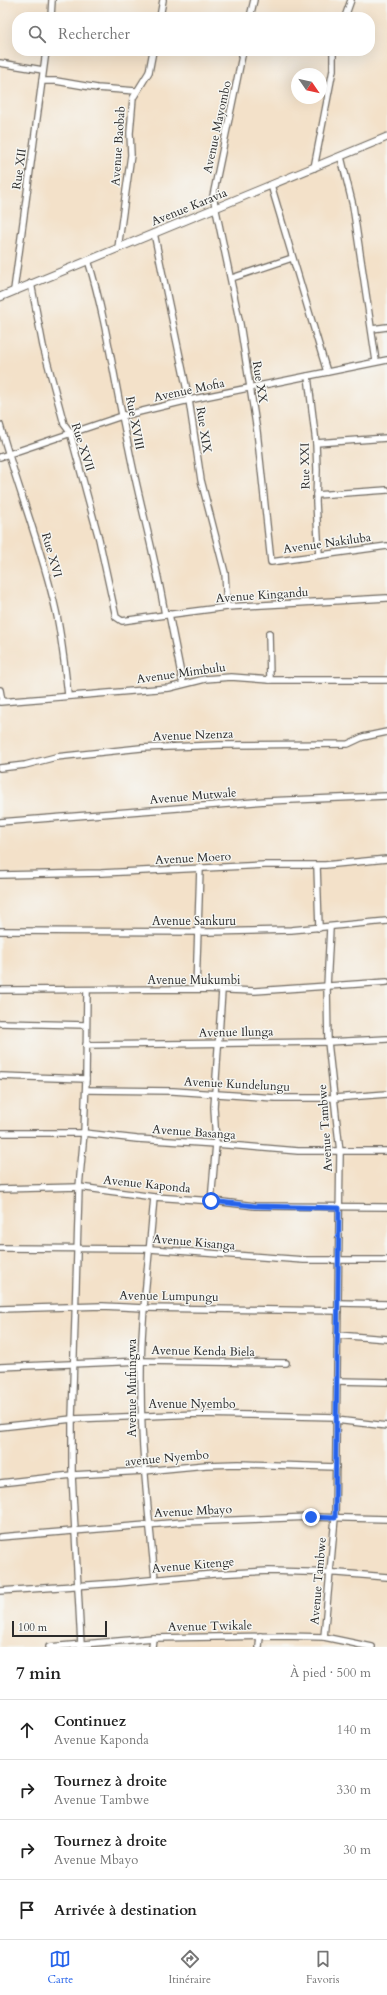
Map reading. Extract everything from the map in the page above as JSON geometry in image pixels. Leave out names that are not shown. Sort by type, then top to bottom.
[{"type":"street","points":[[51,12],[52,0]]},
{"type":"street","points":[[161,12],[163,0]]},
{"type":"street","points":[[251,12],[254,0]]},
{"type":"street","points":[[347,12],[351,0]]},
{"type":"street","name":"Rue XII","points":[[14,290],[45,56]]},
{"type":"street","name":"Avenue Baobab","points":[[118,248],[131,155],[131,115],[133,98],[149,72],[153,56]]},
{"type":"street","name":"Avenue Mayombo","points":[[216,208],[213,196],[242,56]]},
{"type":"street","points":[[314,168],[333,70],[333,56]]},
{"type":"street","points":[[0,63],[43,70]]},
{"type":"street","points":[[42,81],[56,81],[97,88],[136,91]]},
{"type":"street","name":"Avenue Karavia","points":[[0,297],[387,137]]},
{"type":"street","points":[[341,157],[353,206],[376,361]]},
{"type":"street","points":[[271,186],[327,372]]},
{"type":"street","name":"Rue XX","points":[[216,208],[232,278],[250,388],[271,562]]},
{"type":"street","name":"Rue XIX","points":[[154,233],[189,400],[201,480],[224,573],[227,607]]},
{"type":"street","points":[[232,278],[292,258]]},
{"type":"street","name":"Rue XVIII","points":[[88,260],[105,320],[122,416],[152,545],[160,590],[167,615]]},
{"type":"street","name":"Rue XVII","points":[[31,283],[43,346],[64,424],[70,432],[99,539],[116,617]]},
{"type":"street","points":[[372,329],[387,327]]},
{"type":"street","name":"Avenue Mofia","points":[[0,457],[70,432],[122,416],[189,400],[387,360]]},
{"type":"street","name":"Rue XXI","points":[[308,376],[316,444],[316,495],[319,555]]},
{"type":"street","name":"Rue XVI","points":[[0,425],[8,454],[40,549],[56,610],[63,650],[68,695]]},
{"type":"street","points":[[316,444],[387,438]]},
{"type":"street","points":[[316,495],[387,490]]},
{"type":"street","name":"Avenue Nakiluba","points":[[271,562],[387,546]]},
{"type":"street","name":"Avenue Kingandu","points":[[116,617],[122,621],[227,607],[387,598]]},
{"type":"street","points":[[167,615],[183,684]]},
{"type":"street","points":[[269,633],[270,680]]},
{"type":"street","name":"Avenue Mimbulu","points":[[1,702],[68,695],[149,690],[204,680],[231,677],[270,680],[387,680]]},
{"type":"street","points":[[0,690],[1,702]]},
{"type":"street","name":"Avenue Nzenza","points":[[0,768],[25,765],[56,758],[141,748],[220,744],[348,744],[363,737],[387,732]]},
{"type":"street","name":"Avenue Mutwale","points":[[0,822],[266,801],[387,796]]},
{"type":"street","name":"Avenue Moero","points":[[0,875],[101,873],[264,865],[317,866],[387,859]]},
{"type":"street","points":[[317,866],[319,928]]},
{"type":"street","points":[[196,990],[200,868]]},
{"type":"street","name":"Avenue Sankuru","points":[[0,931],[198,932],[291,930],[330,928],[354,923],[387,921]]},
{"type":"street","name":"Avenue Tambwe","points":[[324,1637],[335,1518],[336,1381],[339,1303],[338,1260],[340,1152],[328,1042],[327,988],[330,928]]},
{"type":"street","name":"Avenue Mukumbi","points":[[0,990],[255,991],[327,988],[387,982]]},
{"type":"street","points":[[81,1644],[72,1475],[72,1365],[78,1248],[79,1187],[86,1090],[87,991]]},
{"type":"street","points":[[211,1201],[216,1144],[215,1094],[222,991]]},
{"type":"street","points":[[0,1022],[86,1025]]},
{"type":"street","name":"Avenue Ilunga","points":[[86,1045],[328,1042],[387,1039]]},
{"type":"street","points":[[0,1076],[86,1079]]},
{"type":"street","name":"Avenue Kundelungu","points":[[86,1090],[172,1091],[256,1095],[275,1098],[334,1098],[387,1094]]},
{"type":"street","name":"Avenue Basanga","points":[[0,1133],[84,1133],[137,1140],[216,1144],[298,1151],[387,1152]]},
{"type":"street","name":"Avenue Kaponda","points":[[0,1189],[79,1187],[154,1197],[255,1206],[339,1208],[387,1207]]},
{"type":"street","name":"Avenue Mufungwa","points":[[154,1197],[141,1361],[144,1471],[155,1579]]},
{"type":"street","name":"Avenue Kisanga","points":[[0,1248],[150,1249],[225,1256],[338,1260],[387,1260]]},
{"type":"street","points":[[339,1303],[387,1304]]},
{"type":"street","name":"Avenue Lumpungu","points":[[0,1309],[42,1306],[102,1306],[338,1311]]},
{"type":"street","points":[[337,1335],[387,1339]]},
{"type":"street","name":"Avenue Kenda Biela","points":[[0,1367],[141,1361],[286,1364]]},
{"type":"street","points":[[336,1381],[387,1382]]},
{"type":"street","name":"Avenue Nyembo","points":[[0,1427],[72,1419],[213,1414],[336,1419],[387,1426]]},
{"type":"street","name":"avenue Nyembo","points":[[0,1483],[72,1475],[238,1464],[336,1467]]},
{"type":"street","name":"Avenue Mbayo","points":[[0,1537],[149,1524],[311,1517],[387,1520]]},
{"type":"street","name":"Avenue Kitenge","points":[[0,1591],[269,1571],[331,1572],[387,1577]]},
{"type":"street","points":[[260,1636],[260,1647]]},
{"type":"street","name":"Avenue Twikale","points":[[49,1647],[153,1638],[260,1636],[324,1637],[372,1647]]},
{"type":"street","points":[[152,1647],[153,1638]]},
{"type":"route","points":[[211,1201],[255,1206],[339,1208],[339,1303],[336,1381],[335,1518],[311,1517]]}]
